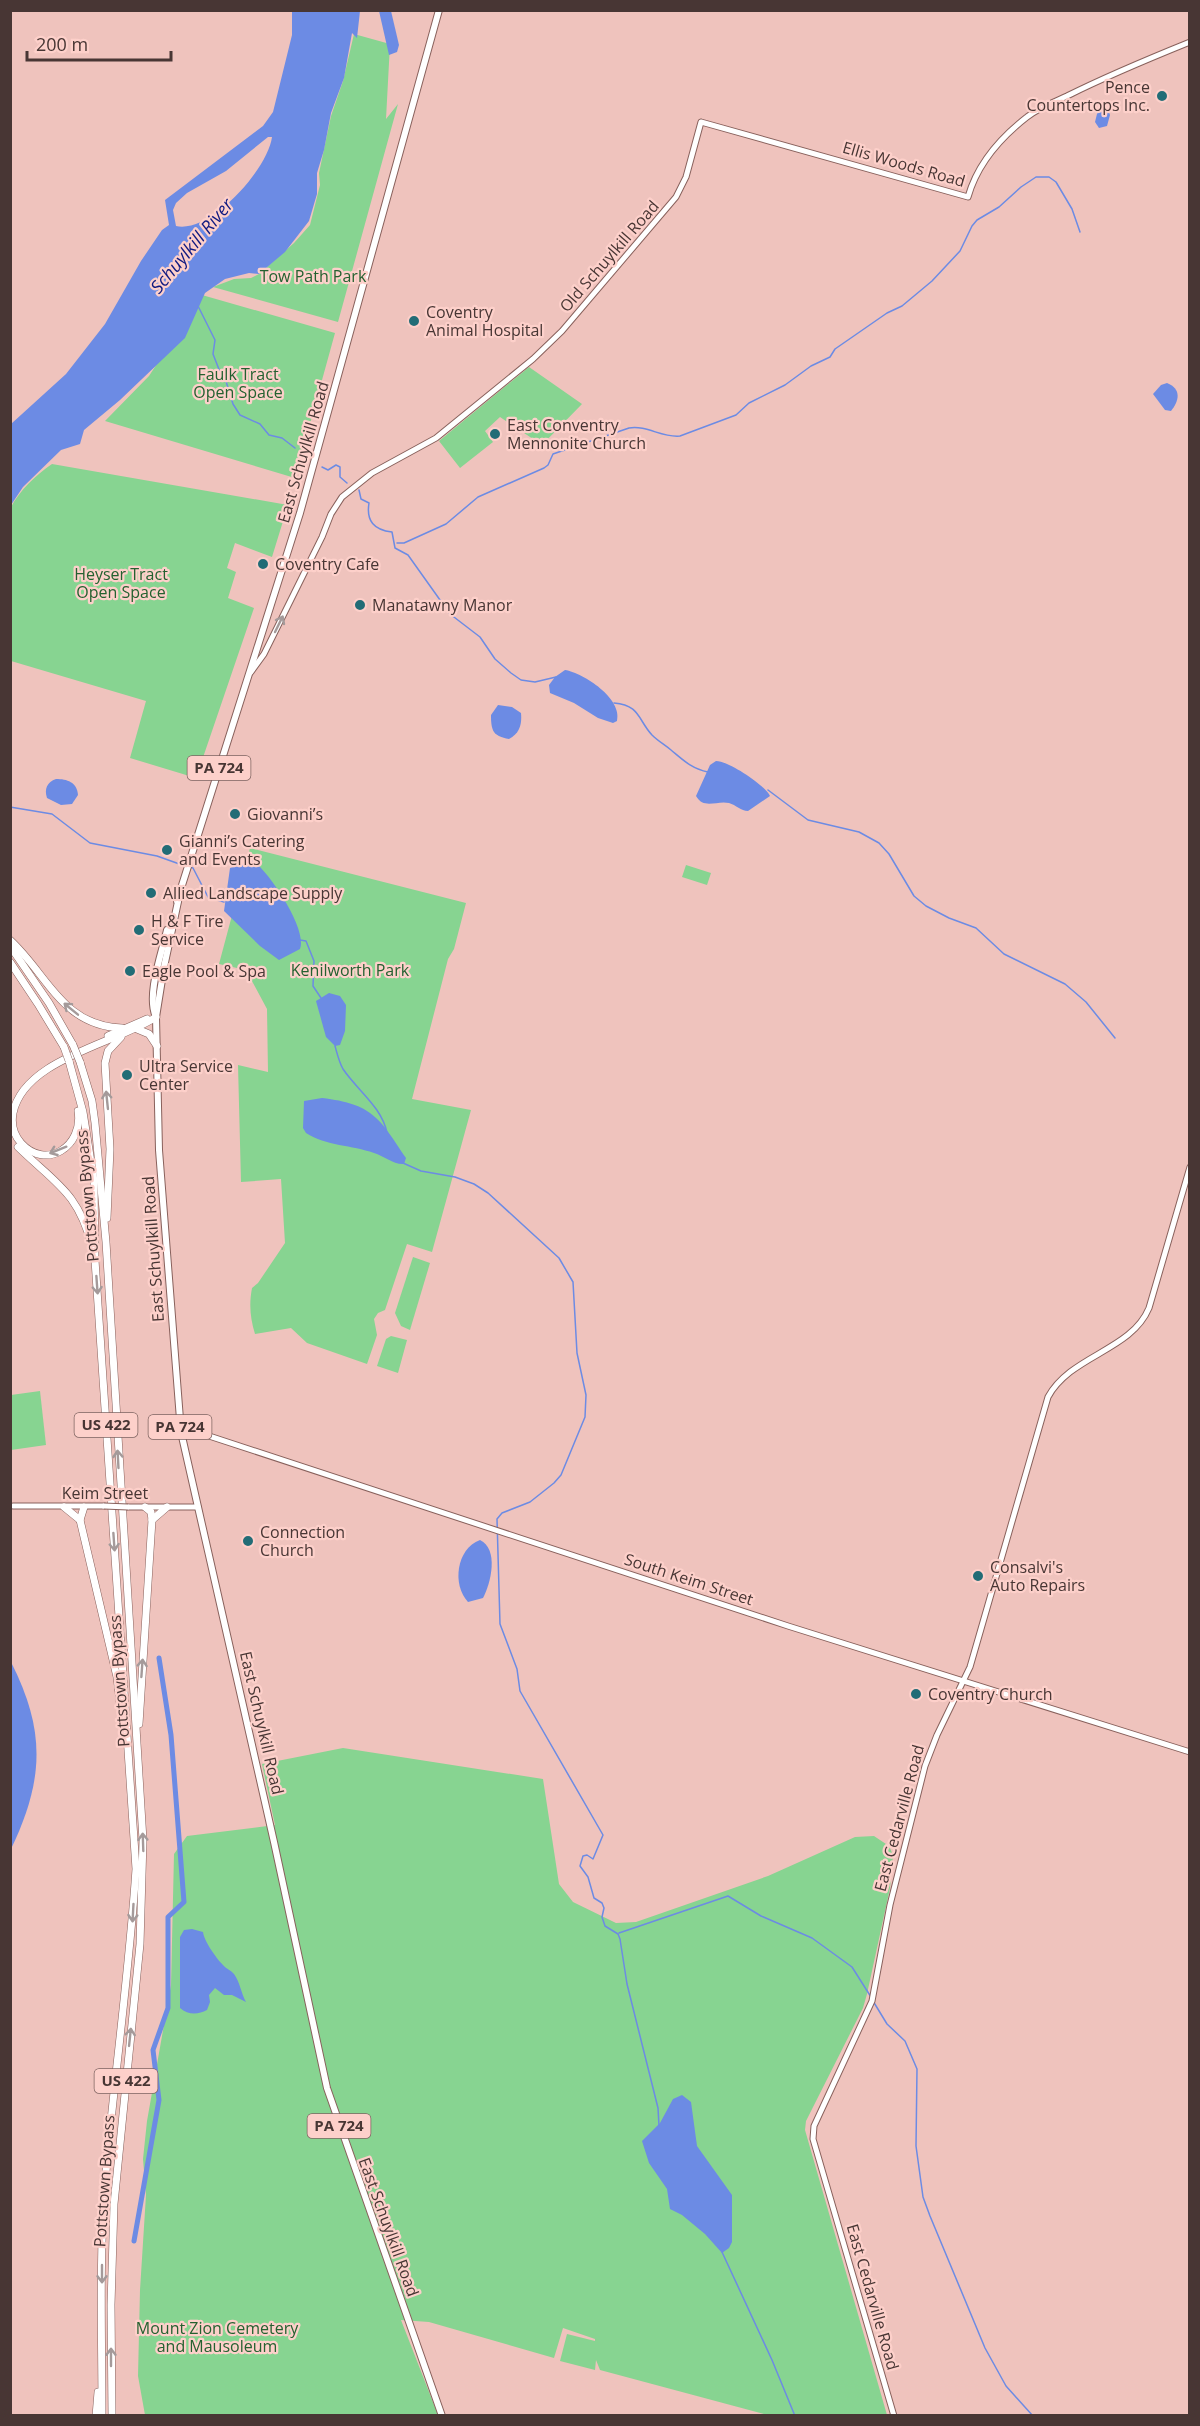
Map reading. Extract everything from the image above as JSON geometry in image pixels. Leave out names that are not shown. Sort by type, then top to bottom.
[{"type":"highway","points":[[10,940],[49,988],[73,1011],[96,1024],[124,1032]]},
{"type":"highway","name":"US 422","points":[[10,946],[22,957]]},
{"type":"highway","name":"Pottstown Bypass","points":[[22,957],[73,1045],[92,1101],[106,1242],[128,1626],[138,1748],[143,1840],[142,1912],[114,2204],[111,2305],[112,2415]]},
{"type":"highway","name":"Pottstown Bypass","points":[[10,962],[64,1047],[83,1112],[94,1180],[95,1260],[135,1869],[132,1934],[105,2183],[102,2257],[102,2415]]},
{"type":"highway","points":[[10,1105],[27,1080],[42,1067],[124,1032],[137,1029],[156,1017]]},
{"type":"highway","points":[[69,1061],[79,1118],[77,1135],[71,1144],[59,1152],[45,1154],[32,1151],[19,1141],[12,1125],[14,1108],[22,1093],[37,1076],[54,1064],[156,1017]]},
{"type":"highway","points":[[137,1029],[146,1032],[157,1046]]},
{"type":"highway","points":[[106,1242],[110,1149],[105,1064],[111,1047],[124,1032]]},
{"type":"highway","points":[[10,1135],[19,1148],[57,1181],[74,1200],[85,1222],[95,1260]]},
{"type":"highway","points":[[64,1507],[80,1520]]},
{"type":"highway","points":[[84,1507],[80,1520],[117,1677],[130,1792]]},
{"type":"highway","points":[[138,1748],[152,1521],[151,1512],[146,1507]]},
{"type":"highway","points":[[152,1521],[167,1507]]},
{"type":"highway","points":[[96,2415],[102,2375]]},
{"type":"main road","name":"East Schuylkill Road","points":[[439,10],[300,513],[168,928],[155,982],[153,1010],[156,1017],[159,1150],[181,1432],[274,1842],[324,2079],[442,2415]]},
{"type":"street","name":"Ellis Woods Road","points":[[701,122],[968,197],[975,175],[982,164],[1010,132],[1032,114],[1097,82],[1190,42]]},
{"type":"street","name":"Old Schuylkill Road","points":[[250,674],[264,654],[331,514],[349,490],[372,472],[442,433],[533,359],[562,331],[676,197],[686,177],[701,122]]},
{"type":"street","name":"East Cedarville Road","points":[[894,2415],[813,2133],[816,2119],[872,2001],[890,1905],[925,1766],[937,1735],[964,1681],[1048,1397],[1062,1378],[1107,1347],[1130,1335],[1144,1318],[1190,1167]]},
{"type":"street","name":"South Keim Street","points":[[181,1432],[203,1434],[505,1534],[1190,1752]]},
{"type":"street","name":"Keim Street","points":[[13,1506],[198,1507]]},
{"type":"green space","name":"Tow Path Park","points":[[354,34],[390,44],[386,119],[398,104],[338,322],[213,287],[234,279],[251,278],[259,274],[294,243],[310,225],[320,185],[319,173],[331,116],[343,81]]},
{"type":"green space","name":"Faulk Tract Open Space","points":[[202,295],[335,333],[295,478],[105,421],[149,376]]},
{"type":"green space","points":[[529,367],[582,404],[542,445],[500,417],[485,431],[493,442],[460,468],[439,441]]},
{"type":"green space","name":"Heyser Tract Open Space","points":[[52,464],[288,505],[272,557],[235,543],[227,568],[236,572],[228,598],[254,608],[196,778],[130,758],[146,701],[11,661],[11,507],[29,483]]},
{"type":"green space","name":"Kenilworth Park","points":[[250,848],[466,903],[454,949],[448,959],[412,1099],[471,1110],[432,1252],[407,1244],[385,1310],[378,1313],[374,1319],[377,1335],[367,1364],[307,1343],[291,1328],[255,1334],[252,1322],[250,1305],[252,1288],[258,1283],[285,1243],[281,1179],[241,1182],[238,1065],[268,1072],[267,1009],[246,970],[219,964]]},
{"type":"green space","points":[[686,865],[711,873],[707,885],[682,877]]},
{"type":"green space","points":[[413,1257],[430,1263],[410,1330],[401,1326],[395,1313]]},
{"type":"green space","points":[[391,1336],[407,1340],[398,1373],[377,1366],[386,1339]]},
{"type":"green space","points":[[40,1391],[46,1445],[11,1450],[11,1395]]},
{"type":"green space","name":"Mount Zion Cemetery and Mausoleum","points":[[343,1748],[543,1779],[559,1884],[573,1902],[616,1923],[636,1922],[768,1876],[855,1837],[874,1836],[889,1846],[893,1855],[890,1888],[863,2008],[806,2121],[805,2130],[887,2415],[768,2415],[600,2370],[596,2360],[595,2370],[560,2361],[567,2334],[595,2341],[595,2339],[563,2328],[554,2358],[429,2322],[401,2320],[438,2415],[145,2415],[138,2376],[146,2195],[143,2159],[147,2121],[171,1985],[174,1854],[187,1836],[275,1825],[262,1764]]},
{"type":"water","name":"Schuylkill River","points":[[292,11],[360,11],[357,38],[352,33],[344,78],[331,113],[317,173],[317,194],[309,221],[285,252],[259,274],[249,273],[225,279],[205,293],[185,338],[120,400],[84,430],[80,444],[61,450],[23,487],[11,505],[11,424],[66,374],[105,324],[141,261],[162,230],[169,225],[165,200],[263,126],[273,112],[292,35]],"holes":[[[268,137],[272,137],[260,166],[249,181],[220,210],[190,226],[176,226],[173,210],[176,203],[187,193],[226,171]]]},
{"type":"water","points":[[379,11],[391,11],[399,45],[397,52],[389,55]]},
{"type":"water","points":[[1100,102],[1106,104],[1110,115],[1107,126],[1099,128],[1095,122]]},
{"type":"water","points":[[1167,383],[1175,388],[1178,395],[1171,411],[1165,410],[1153,394],[1161,385]]},
{"type":"water","points":[[565,670],[582,676],[600,688],[614,704],[617,721],[613,723],[598,718],[574,703],[550,693],[549,685]]},
{"type":"water","points":[[498,705],[512,707],[521,713],[520,728],[509,739],[499,736],[492,729],[491,715]]},
{"type":"water","points":[[716,761],[729,765],[746,775],[762,786],[770,796],[748,811],[724,802],[703,803],[696,796],[710,765]]},
{"type":"water","points":[[56,779],[68,781],[76,787],[78,795],[72,804],[61,805],[47,798],[47,786]]},
{"type":"water","points":[[251,859],[276,887],[298,928],[301,940],[300,949],[279,960],[260,946],[224,911],[230,868]]},
{"type":"water","points":[[329,993],[340,996],[346,1005],[345,1031],[340,1045],[335,1046],[326,1037],[316,1001]]},
{"type":"water","points":[[322,1098],[352,1104],[373,1115],[389,1132],[406,1158],[404,1164],[396,1163],[366,1150],[331,1143],[306,1133],[303,1128],[304,1101]]},
{"type":"water","points":[[480,1540],[490,1551],[491,1575],[483,1598],[468,1602],[460,1586],[459,1568],[466,1551]]},
{"type":"water","points":[[11,1662],[30,1711],[35,1733],[36,1756],[35,1778],[30,1800],[11,1849]]},
{"type":"water","points":[[192,1929],[203,1932],[214,1954],[236,1977],[246,2002],[232,1995],[224,1995],[215,1988],[209,1995],[210,2002],[207,2010],[193,2014],[180,2008],[180,1937],[184,1930]]},
{"type":"water","points":[[682,2095],[691,2102],[697,2146],[732,2195],[732,2242],[729,2248],[722,2253],[705,2234],[682,2215],[670,2209],[667,2189],[649,2163],[642,2141],[660,2123],[673,2099]]},
{"type":"waterway","points":[[397,543],[404,543],[446,524],[478,497],[544,468],[553,454],[629,428],[642,428],[680,436],[736,415],[749,403],[785,385],[811,366],[830,357],[835,349],[887,313],[902,306],[932,281],[960,251],[977,220],[999,207],[1036,177],[1049,177],[1056,182],[1072,209],[1080,232]]},
{"type":"waterway","points":[[198,306],[215,340],[213,354],[225,378],[233,404],[240,415],[260,424],[269,435],[282,438],[295,448]]},
{"type":"waterway","points":[[322,467],[328,470],[336,465],[340,467],[340,477],[347,483]]},
{"type":"waterway","points":[[359,490],[361,499],[369,503],[370,520],[376,527],[392,532],[395,548],[408,555],[450,614],[480,637],[495,659],[521,680],[535,682],[556,677]]},
{"type":"waterway","points":[[614,703],[623,704],[634,710],[652,735],[688,764],[708,772]]},
{"type":"waterway","points":[[768,790],[808,820],[859,832],[879,843],[889,854],[914,896],[926,906],[976,928],[1004,954],[1065,984],[1086,1002],[1115,1038]]},
{"type":"waterway","points":[[10,807],[52,814],[90,843],[157,856],[185,866]]},
{"type":"waterway","points":[[190,867],[193,868],[208,897],[224,902]]},
{"type":"waterway","points":[[300,940],[306,941],[314,961],[313,986],[321,998]]},
{"type":"waterway","points":[[335,1046],[343,1069],[375,1107],[387,1133]]},
{"type":"waterway","points":[[403,1163],[421,1171],[455,1177],[474,1184],[488,1193],[559,1258],[573,1282],[577,1353],[586,1395],[585,1417],[561,1475],[530,1502],[502,1513],[497,1519],[500,1624],[517,1669],[520,1691],[603,1835],[593,1859],[587,1855],[583,1856],[580,1866],[588,1877],[594,1898],[602,1903],[604,1908],[602,1917],[605,1926],[618,1934],[620,1939],[627,1984],[658,2108],[659,2126]]},
{"type":"waterway","points":[[134,2241],[159,2100],[153,2050],[168,2008],[168,1917],[184,1902],[171,1735],[159,1658]]},
{"type":"waterway","points":[[619,1933],[728,1896],[761,1916],[812,1938],[852,1967],[871,1997]]},
{"type":"waterway","points":[[873,2001],[887,2024],[905,2041],[917,2069],[916,2146],[923,2197],[930,2216],[985,2348],[1006,2386],[1033,2416]]},
{"type":"waterway","points":[[722,2252],[795,2416]]},
{"type":"place","name":"Pence Countertops Inc.","points":[[1162,96]]},
{"type":"place","name":"Coventry Animal Hospital","points":[[414,321]]},
{"type":"place","name":"East Conventry Mennonite Church","points":[[495,434]]},
{"type":"place","name":"Coventry Cafe","points":[[263,564]]},
{"type":"place","name":"Manatawny Manor","points":[[360,605]]},
{"type":"place","name":"Giovanni’s","points":[[235,814]]},
{"type":"place","name":"Gianni’s Catering and Events","points":[[167,850]]},
{"type":"place","name":"Allied Landscape Supply","points":[[151,893]]},
{"type":"place","name":"H & F Tire Service","points":[[139,930]]},
{"type":"place","name":"Eagle Pool & Spa","points":[[130,971]]},
{"type":"place","name":"Ultra Service Center","points":[[127,1075]]},
{"type":"place","name":"Connection Church","points":[[248,1541]]},
{"type":"place","name":"Consalvi's Auto Repairs","points":[[978,1576]]},
{"type":"place","name":"Coventry Church","points":[[916,1694]]}]
